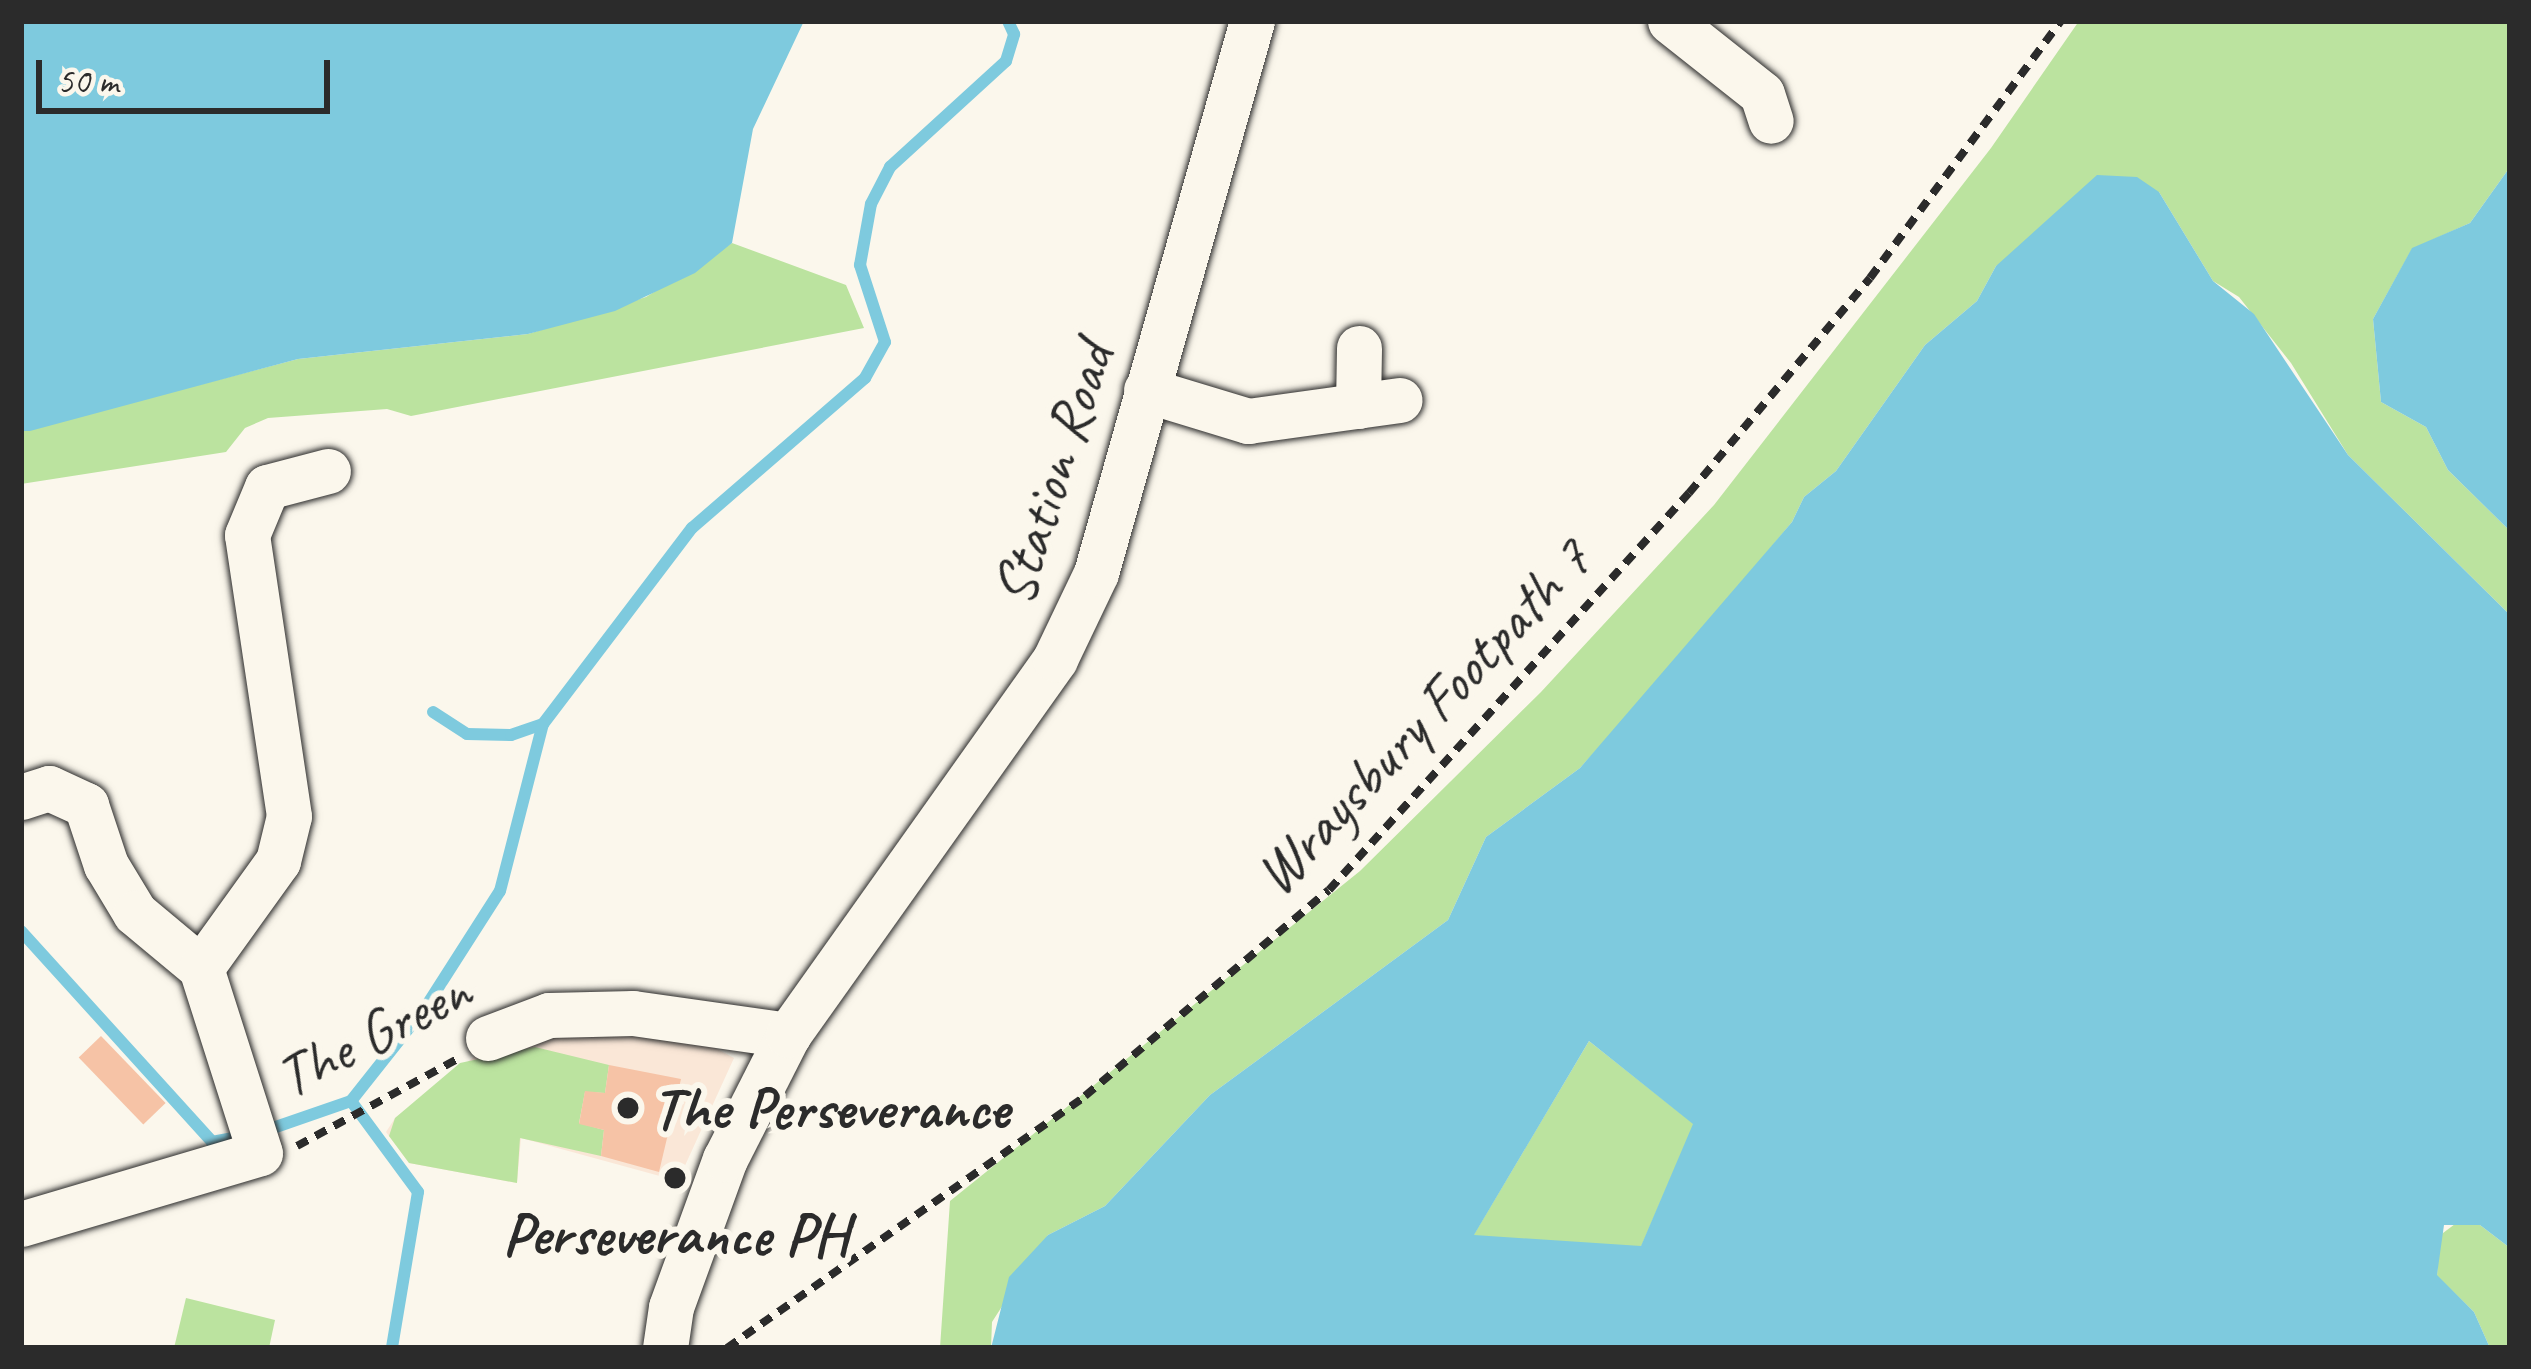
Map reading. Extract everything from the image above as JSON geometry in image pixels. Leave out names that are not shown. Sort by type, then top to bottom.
[{"type":"street","name":"Station Road","points":[[664,1348],[725,1160],[788,1035],[1055,659],[1096,573],[1252,21]]},
{"type":"street","points":[[1670,21],[1762,94],[1771,121]]},
{"type":"street","points":[[1146,390],[1248,422],[1379,403],[1359,348]]},
{"type":"street","points":[[201,968],[278,861],[289,815],[248,535],[267,487],[328,471]]},
{"type":"street","points":[[21,797],[49,788],[86,805],[106,865],[135,913],[201,968],[260,1153]]},
{"type":"street","name":"The Green","points":[[488,1038],[549,1015],[633,1013],[788,1035]]},
{"type":"street","name":"The Green","points":[[21,1224],[260,1153]]},
{"type":"path","name":"Wraysbury Footpath 7","points":[[727,1348],[1085,1096],[1329,890],[1735,439],[1870,278],[2061,21]]},
{"type":"path","name":"The Green","points":[[260,1153],[305,1144],[419,1086],[488,1038]]},
{"type":"shaded area","points":[[505,1033],[688,1033],[734,1058],[678,1181],[521,1138],[517,1183],[409,1163],[386,1132],[395,1118]]},
{"type":"green space","points":[[2079,21],[2510,21],[2510,167],[2470,223],[2412,249],[2373,319],[2381,402],[2426,427],[2448,470],[2510,531],[2510,615],[2348,455],[2291,363],[2239,297],[2213,281],[2159,192],[1996,266],[1977,301],[1925,345],[1836,471],[1804,497],[1792,522],[1672,666],[1580,768],[1486,837],[1448,920],[1210,1095],[1105,1206],[1048,1235],[992,1322],[991,1348],[940,1348],[950,1201],[1360,871],[1541,692],[1714,505],[1991,148]]},
{"type":"green space","points":[[732,243],[846,285],[864,328],[411,416],[387,409],[268,418],[245,428],[226,452],[21,484],[21,431],[298,359],[528,334],[646,297]]},
{"type":"green space","points":[[1589,1041],[1694,1124],[1641,1247],[1473,1236]]},
{"type":"green space","points":[[535,1047],[609,1065],[605,1093],[585,1092],[579,1123],[604,1130],[601,1156],[520,1138],[517,1183],[409,1163],[389,1136],[395,1118],[460,1063]]},
{"type":"green space","points":[[2459,1221],[2480,1225],[2510,1248],[2510,1348],[2490,1348],[2474,1312],[2437,1276],[2439,1236]]},
{"type":"green space","points":[[186,1298],[275,1320],[269,1348],[174,1348]]},
{"type":"water","points":[[21,21],[804,21],[753,129],[732,243],[695,273],[615,311],[528,334],[298,359],[30,431],[21,431]]},
{"type":"water","points":[[2510,167],[2510,531],[2448,470],[2426,427],[2381,402],[2373,319],[2412,248],[2470,223]]},
{"type":"water","points":[[2097,175],[2137,177],[2159,192],[2213,281],[2254,314],[2348,455],[2510,615],[2510,1248],[2480,1225],[2444,1225],[2437,1275],[2474,1312],[2490,1348],[991,1348],[1009,1277],[1048,1235],[1105,1206],[1210,1095],[1448,920],[1486,837],[1580,768],[1792,522],[1804,497],[1836,471],[1925,345],[1977,301],[1996,266]],"holes":[[[1589,1041],[1693,1124],[1641,1246],[1474,1235]]]},
{"type":"building","points":[[101,1036],[166,1103],[143,1124],[79,1058]]},
{"type":"building","name":"The Perseverance","points":[[609,1065],[681,1079],[659,1172],[601,1156],[604,1130],[579,1124],[585,1091],[605,1093]]},
{"type":"waterway","points":[[270,1129],[351,1101],[427,1005],[500,891],[543,724],[692,528],[865,378],[885,342],[860,265],[871,204],[890,167],[1006,61],[1014,34],[1008,21]]},
{"type":"waterway","points":[[433,712],[467,734],[511,735],[543,724]]},
{"type":"waterway","points":[[21,931],[212,1142],[238,1137]]},
{"type":"waterway","points":[[351,1101],[418,1192],[392,1348]]},
{"type":"place","name":"The Perseverance","points":[[628,1108]]},
{"type":"place","name":"Perseverance PH","points":[[675,1178]]}]
